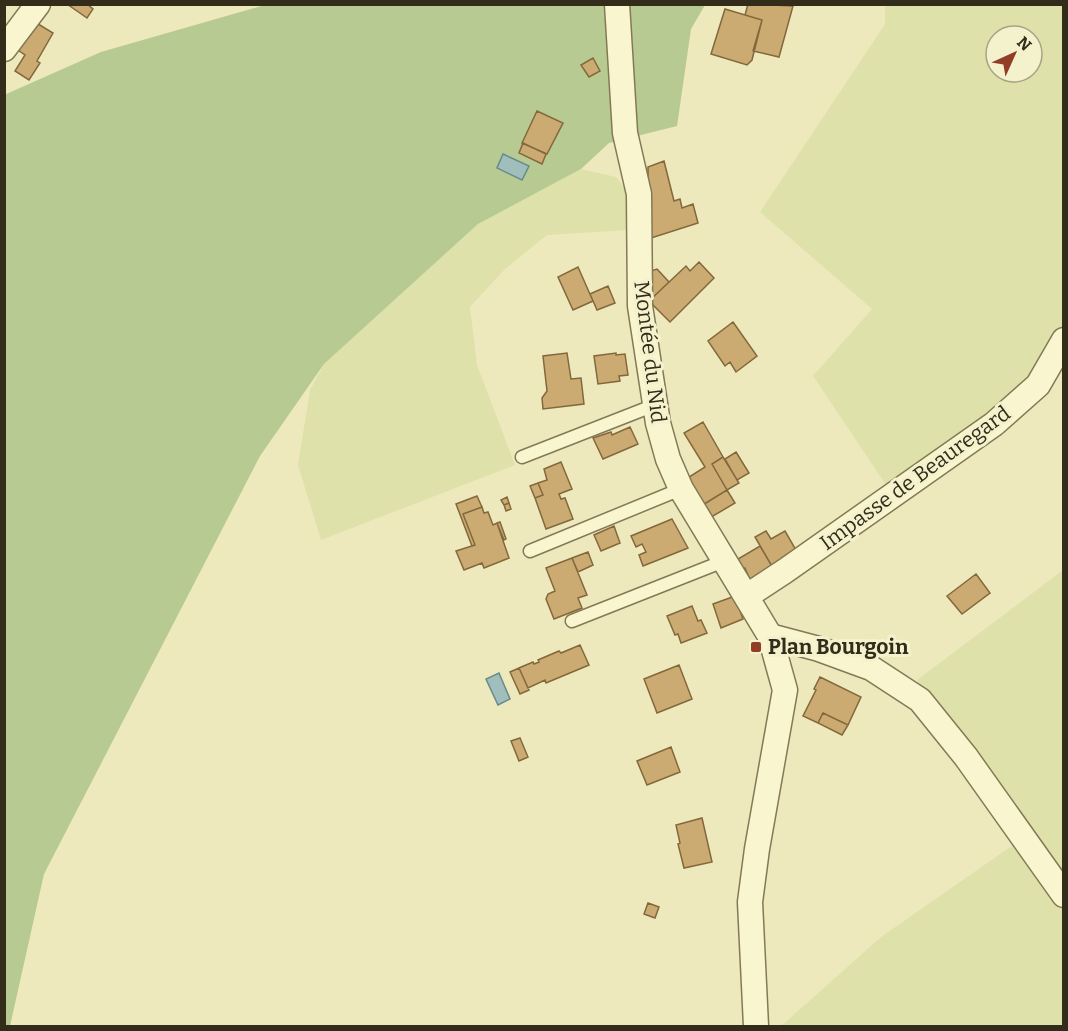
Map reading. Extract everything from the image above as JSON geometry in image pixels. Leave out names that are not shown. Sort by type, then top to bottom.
[{"type":"street","points":[[4,49],[38,4]]},
{"type":"street","name":"Montée du Nid","points":[[617,4],[625,133],[639,195],[640,306],[658,423],[668,459],[681,489],[771,636],[785,690],[750,902],[756,1026]]},
{"type":"street","name":"Impasse de Beauregard","points":[[747,596],[994,424],[1038,385],[1064,340]]},
{"type":"street","points":[[771,636],[819,649],[872,668],[920,700],[966,757],[1064,895]]},
{"type":"lane","points":[[522,457],[655,405]]},
{"type":"lane","points":[[530,551],[681,489]]},
{"type":"lane","points":[[572,621],[724,561]]},
{"type":"green space","points":[[265,5],[705,5],[691,29],[677,126],[609,143],[581,169],[478,224],[324,364],[260,456],[44,874],[10,1026],[4,1026],[4,95],[101,52]]},
{"type":"green space","points":[[885,5],[1063,5],[1063,327],[1036,368],[1009,400],[888,488],[813,376],[872,309],[760,212],[885,24]]},
{"type":"green space","points":[[581,169],[616,177],[631,196],[629,230],[547,235],[504,270],[470,307],[477,365],[515,465],[321,540],[298,465],[310,390],[324,364],[478,224]]},
{"type":"green space","points":[[1063,570],[1063,1026],[781,1026],[881,937],[1033,831],[917,680]]},
{"type":"water","points":[[503,154],[529,166],[522,180],[497,168]]},
{"type":"water","points":[[499,673],[510,699],[498,705],[486,679]]},
{"type":"building","points":[[67,4],[87,4],[93,9],[87,18]]},
{"type":"building","points":[[748,4],[793,6],[779,57],[753,51],[762,20],[745,15]]},
{"type":"building","points":[[725,9],[762,20],[752,60],[747,65],[711,54]]},
{"type":"building","points":[[30,19],[53,33],[37,61],[40,63],[29,80],[15,71],[25,55],[12,46]]},
{"type":"building","points":[[593,58],[600,71],[589,77],[581,65]]},
{"type":"building","points":[[537,111],[563,123],[547,154],[522,143]]},
{"type":"building","points":[[523,143],[546,154],[542,164],[519,153]]},
{"type":"building","points":[[664,161],[674,201],[680,199],[682,208],[693,204],[698,223],[648,239],[648,167]]},
{"type":"building","points":[[699,262],[714,278],[670,322],[649,301],[686,266],[690,271]]},
{"type":"building","points":[[578,267],[593,301],[573,310],[558,277]]},
{"type":"building","points":[[657,269],[669,282],[649,301],[648,272]]},
{"type":"building","points":[[608,286],[615,303],[597,310],[590,294]]},
{"type":"building","points":[[733,322],[757,356],[736,372],[730,362],[725,366],[708,341]]},
{"type":"building","points":[[567,353],[571,379],[581,378],[584,404],[543,409],[542,398],[547,391],[543,356]]},
{"type":"building","points":[[616,353],[616,355],[625,354],[628,375],[619,376],[620,381],[598,384],[594,356]]},
{"type":"building","points":[[703,422],[723,457],[712,464],[727,490],[701,506],[686,479],[705,467],[684,433]]},
{"type":"building","points":[[630,427],[638,444],[603,459],[593,438],[611,432],[612,435]]},
{"type":"building","points":[[736,452],[749,473],[737,480],[725,459]]},
{"type":"building","points":[[723,457],[739,483],[727,490],[712,464]]},
{"type":"building","points":[[561,462],[572,489],[559,494],[561,499],[565,498],[573,519],[546,529],[535,498],[543,495],[538,483],[547,480],[544,469]]},
{"type":"building","points":[[538,483],[543,495],[535,498],[530,486]]},
{"type":"building","points":[[727,490],[735,503],[708,519],[701,506]]},
{"type":"building","points":[[477,496],[482,507],[463,514],[475,545],[472,546],[456,504]]},
{"type":"building","points":[[507,497],[509,503],[504,505],[501,500]]},
{"type":"building","points":[[509,503],[511,509],[506,511],[504,505]]},
{"type":"building","points":[[482,507],[484,513],[488,512],[493,525],[497,523],[509,558],[484,568],[482,563],[464,570],[456,551],[475,545],[463,514]]},
{"type":"building","points":[[672,519],[688,548],[643,566],[639,555],[646,552],[642,544],[636,547],[631,536]]},
{"type":"building","points":[[500,522],[506,539],[504,540],[497,523]]},
{"type":"building","points":[[614,526],[620,543],[601,551],[594,535]]},
{"type":"building","points":[[766,531],[771,539],[785,531],[796,550],[773,568],[755,537]]},
{"type":"building","points":[[760,546],[773,568],[750,580],[745,568],[739,571],[733,562]]},
{"type":"building","points":[[588,552],[593,565],[578,572],[572,558]]},
{"type":"building","points":[[572,558],[587,595],[578,598],[582,608],[554,619],[546,599],[548,594],[555,591],[546,568]]},
{"type":"building","points":[[976,574],[990,593],[962,614],[947,596]]},
{"type":"building","points":[[735,596],[743,619],[721,628],[713,604]]},
{"type":"building","points":[[692,606],[698,621],[701,620],[707,633],[681,643],[667,616]]},
{"type":"building","points":[[580,645],[589,665],[528,688],[519,668]]},
{"type":"building","points":[[679,665],[692,699],[657,713],[644,679]]},
{"type":"building","points":[[519,668],[529,690],[520,694],[510,672]]},
{"type":"building","points":[[820,677],[861,697],[848,725],[823,713],[818,723],[803,716]]},
{"type":"building","points":[[823,713],[848,725],[842,735],[818,723]]},
{"type":"building","points":[[520,738],[528,757],[519,761],[511,741]]},
{"type":"building","points":[[671,747],[680,772],[647,785],[637,761]]},
{"type":"building","points":[[702,818],[712,862],[684,868],[676,825]]},
{"type":"building","points":[[648,903],[659,907],[655,918],[644,914]]},
{"type":"place","name":"Plan Bourgoin","points":[[756,647]]}]
